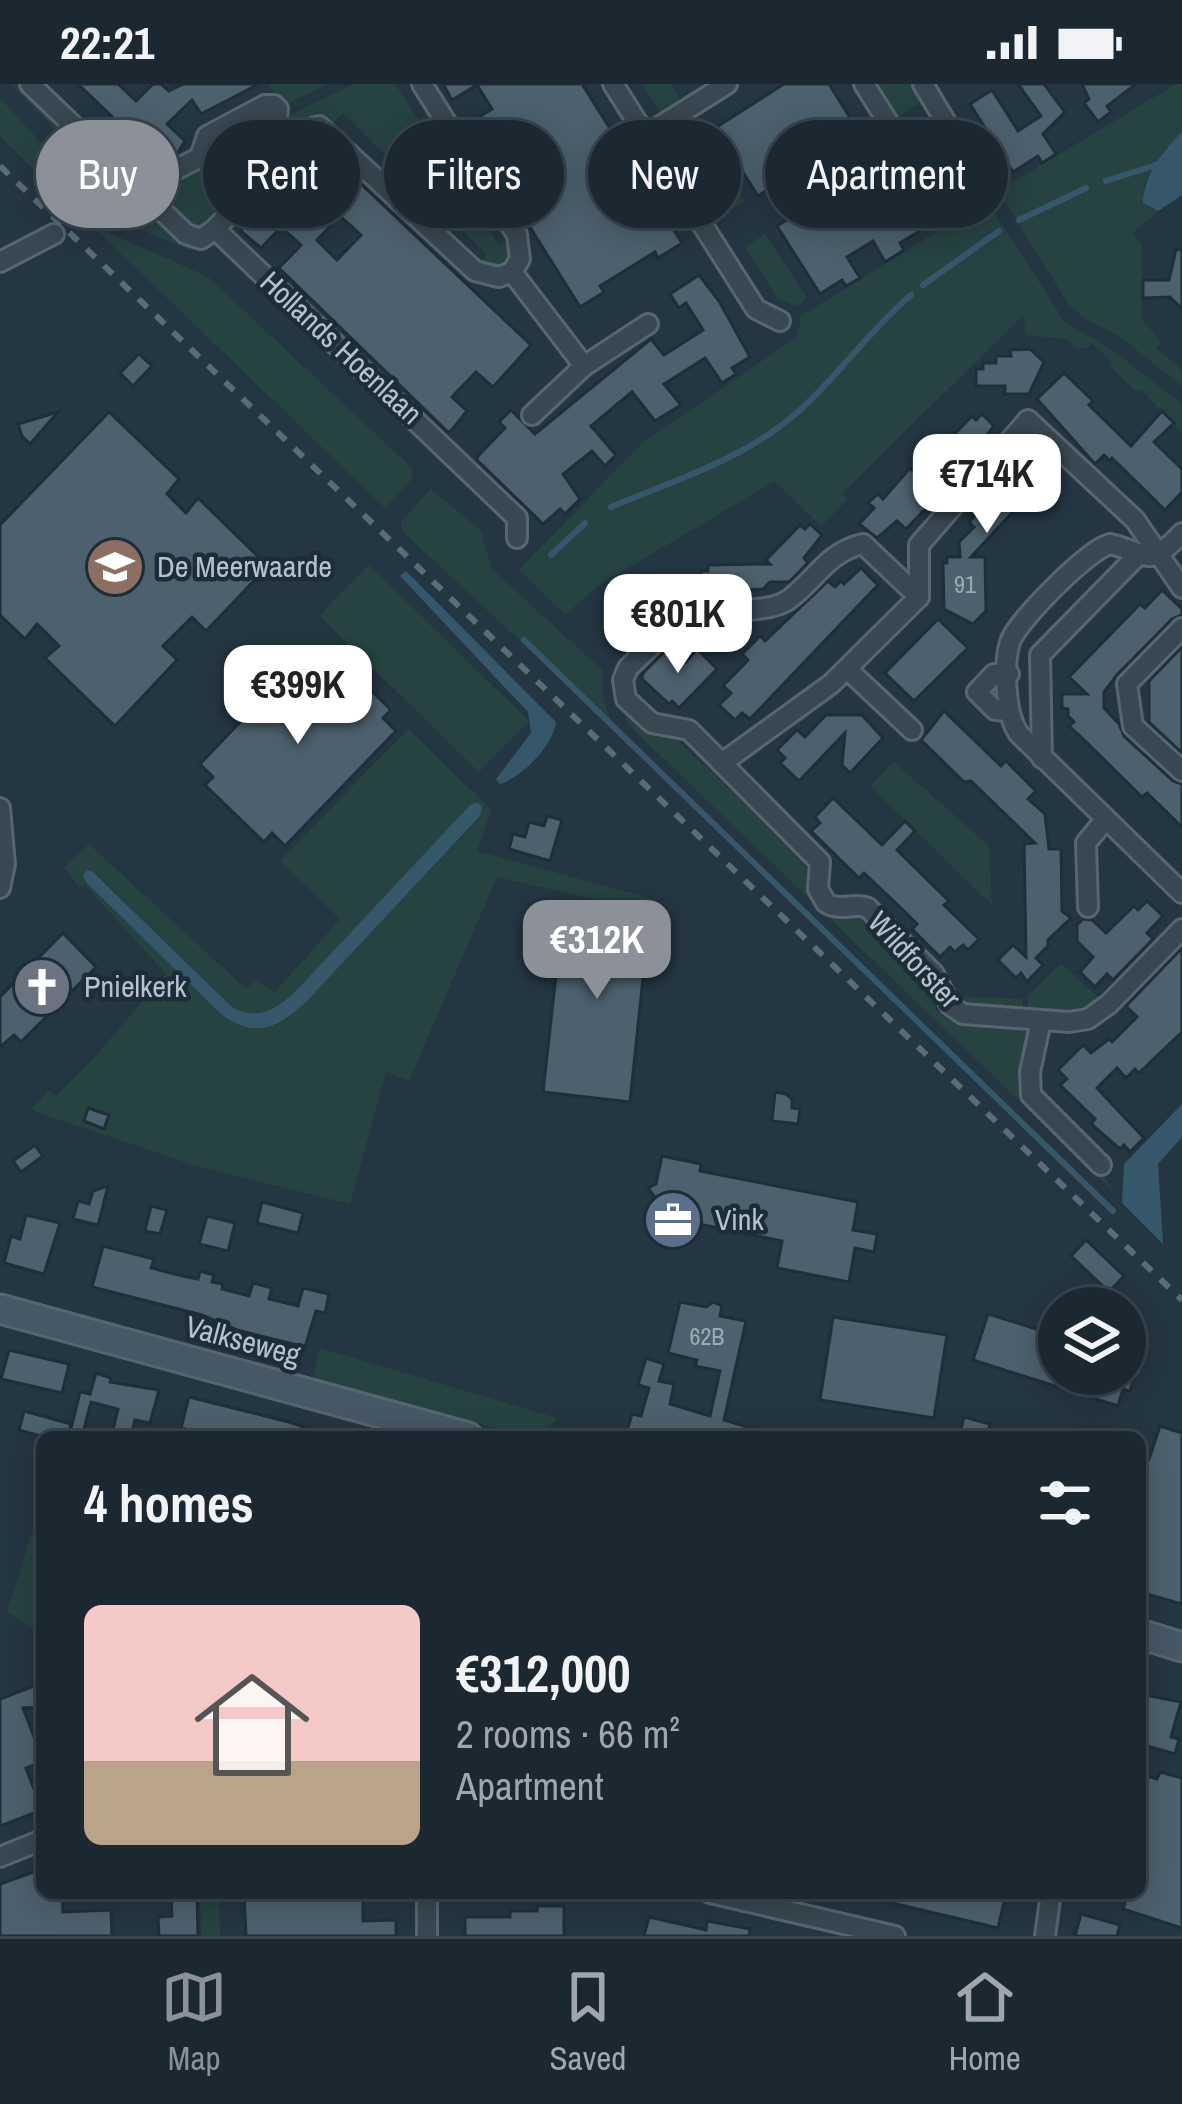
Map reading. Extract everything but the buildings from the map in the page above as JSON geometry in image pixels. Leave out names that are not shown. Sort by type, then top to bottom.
[{"type":"street","name":"Hollands Hoenlaan","points":[[30,84],[68,120]]},
{"type":"street","points":[[215,230],[309,129],[319,126],[475,271],[499,278],[512,272],[520,260],[517,236],[422,84]]},
{"type":"street","points":[[613,84],[636,120]]},
{"type":"street","points":[[670,120],[727,84]]},
{"type":"street","points":[[864,84],[948,217],[987,191],[923,84]]},
{"type":"street","points":[[179,167],[202,154]]},
{"type":"street","name":"Hollands Hoenlaan","points":[[179,226],[192,238],[201,239],[215,230],[518,518],[517,538]]},
{"type":"street","points":[[705,228],[756,309],[781,321]]},
{"type":"street","points":[[0,262],[54,234]]},
{"type":"street","points":[[512,272],[584,366]]},
{"type":"street","points":[[532,415],[584,366],[648,324]]},
{"type":"street","points":[[722,763],[847,669],[919,597],[919,545],[1028,420],[1135,520],[1182,588]]},
{"type":"street","points":[[1178,880],[1105,820],[1019,734],[1009,711],[1009,648],[1017,629],[1091,552],[1111,544],[1137,556],[1158,557],[1182,533]]},
{"type":"street","name":"Wildforster","points":[[919,597],[862,544],[840,549],[787,601],[771,608],[685,613],[628,668],[623,692],[652,723],[689,730],[820,862],[818,889],[826,903],[868,908],[934,974],[956,1010],[971,1016],[1078,1022],[1096,1014],[1182,929]]},
{"type":"street","points":[[1042,758],[1040,655],[1137,556]]},
{"type":"street","points":[[1182,628],[1127,684],[1133,726],[1182,771]]},
{"type":"street","points":[[847,669],[912,730]]},
{"type":"street","points":[[1009,674],[994,674],[977,692],[995,710],[1009,711]]},
{"type":"street","points":[[0,808],[5,864],[0,888]]},
{"type":"street","points":[[1088,907],[1086,843],[1105,820]]},
{"type":"street","points":[[1041,1021],[1030,1095],[1101,1165]]},
{"type":"street","name":"Valkseweg","points":[[0,1309],[441,1431]]},
{"type":"street","points":[[1146,1636],[1182,1646]]},
{"type":"street","points":[[0,1857],[36,1842]]},
{"type":"street","points":[[427,1899],[428,1936]]},
{"type":"street","points":[[728,1899],[809,1926],[895,1936]]},
{"type":"street","points":[[1045,1936],[1051,1899]]},
{"type":"green space","points":[[11,84],[18,84],[56,120],[44,118]]},
{"type":"green space","points":[[268,84],[327,84],[284,106]]},
{"type":"green space","points":[[354,84],[395,84],[418,120],[384,120],[384,153],[360,130],[360,120],[350,120],[343,113],[336,120],[317,112],[309,120],[278,120]]},
{"type":"green space","points":[[642,84],[671,84],[680,99],[660,112]]},
{"type":"green space","points":[[871,84],[911,84],[922,101],[894,120]]},
{"type":"green space","points":[[1182,84],[1182,132],[1164,151],[1143,188],[1148,208],[1158,211],[1133,233],[1142,245],[1142,320],[1161,341],[1156,348],[1182,370],[1182,386],[1120,337],[1069,305],[1008,207],[1008,185]]},
{"type":"green space","points":[[0,98],[36,137],[36,172],[0,137]]},
{"type":"green space","points":[[203,160],[200,227],[179,216],[179,176]]},
{"type":"green space","points":[[94,228],[208,277],[412,468],[413,478],[385,508]]},
{"type":"green space","points":[[136,228],[168,228],[191,250]]},
{"type":"green space","points":[[460,228],[488,228],[499,245],[508,240],[510,252],[502,265],[486,267],[481,263],[486,254]]},
{"type":"green space","points":[[943,228],[1004,228],[1065,322],[1115,352],[1182,404],[1182,432],[1141,390],[1137,392],[1109,366],[1112,362],[1092,343],[1075,348],[1067,339],[1025,335],[1024,314],[843,493],[848,499],[821,526],[775,481],[599,585],[565,615],[519,570],[642,443],[797,337],[801,316]]},
{"type":"green space","points":[[765,234],[807,298],[797,306],[778,299],[745,247]]},
{"type":"green space","points":[[431,489],[481,531],[492,569],[602,670],[603,698],[612,726],[402,531],[401,521]]},
{"type":"green space","points":[[369,565],[529,721],[479,772],[319,616]]},
{"type":"green space","points":[[736,612],[744,621],[716,649],[687,620]]},
{"type":"green space","points":[[620,700],[670,734],[808,862],[830,914],[865,916],[923,973],[936,1009],[946,1018],[959,1024],[1027,1031],[1026,1096],[1098,1168],[1115,1193],[636,732]]},
{"type":"green space","points":[[408,729],[491,809],[477,851],[656,900],[646,911],[497,877],[409,1081],[386,1072],[350,1204],[193,1165],[31,1110],[49,1090],[55,1096],[93,1059],[166,974],[64,867],[89,844],[246,989],[255,980],[275,992],[340,919],[280,861]],"holes":[[[471,805],[480,817],[308,1000],[278,1024],[257,1029],[222,1015],[94,872],[233,1008],[258,1013],[294,993]]]},
{"type":"green space","points":[[894,762],[989,846],[992,905],[870,786]]},
{"type":"green space","points":[[1061,964],[1103,1001],[1080,1012],[1028,1011],[1028,995]]},
{"type":"green space","points":[[954,996],[1022,999],[1023,1010],[961,1006]]},
{"type":"green space","points":[[320,1348],[557,1418],[546,1431],[509,1431],[324,1386],[313,1373]]},
{"type":"green space","points":[[36,1520],[36,1629],[7,1612]]},
{"type":"green space","points":[[200,1899],[219,1899],[220,1936],[201,1936]]},
{"type":"water","points":[[1182,132],[1182,195],[1158,211],[1143,203],[1147,183]]},
{"type":"water","points":[[406,571],[556,722],[543,750],[508,781],[500,784],[496,779],[531,733],[528,712],[400,576]]},
{"type":"water","points":[[478,803],[480,816],[308,1000],[268,1027],[246,1027],[222,1015],[83,875],[87,870],[93,872],[233,1008],[258,1013],[294,993],[471,804]]},
{"type":"water","points":[[1182,1104],[1182,1137],[1158,1164],[1163,1244],[1122,1203],[1124,1164]]},
{"type":"waterway","points":[[1106,181],[1165,162]]},
{"type":"waterway","points":[[1019,220],[1086,188]]},
{"type":"waterway","points":[[923,285],[999,231]]},
{"type":"waterway","points":[[611,507],[702,470],[767,436],[804,407],[911,295]]},
{"type":"waterway","points":[[551,555],[585,523]]},
{"type":"waterway","points":[[524,640],[1113,1211]]},
{"type":"railway","points":[[0,166],[1182,1300]]},
{"type":"place","name":"De Meerwaarde","points":[[115,567]]},
{"type":"place","name":"Pnielkerk","points":[[42,987]]},
{"type":"place","name":"Vink","points":[[673,1220]]}]
